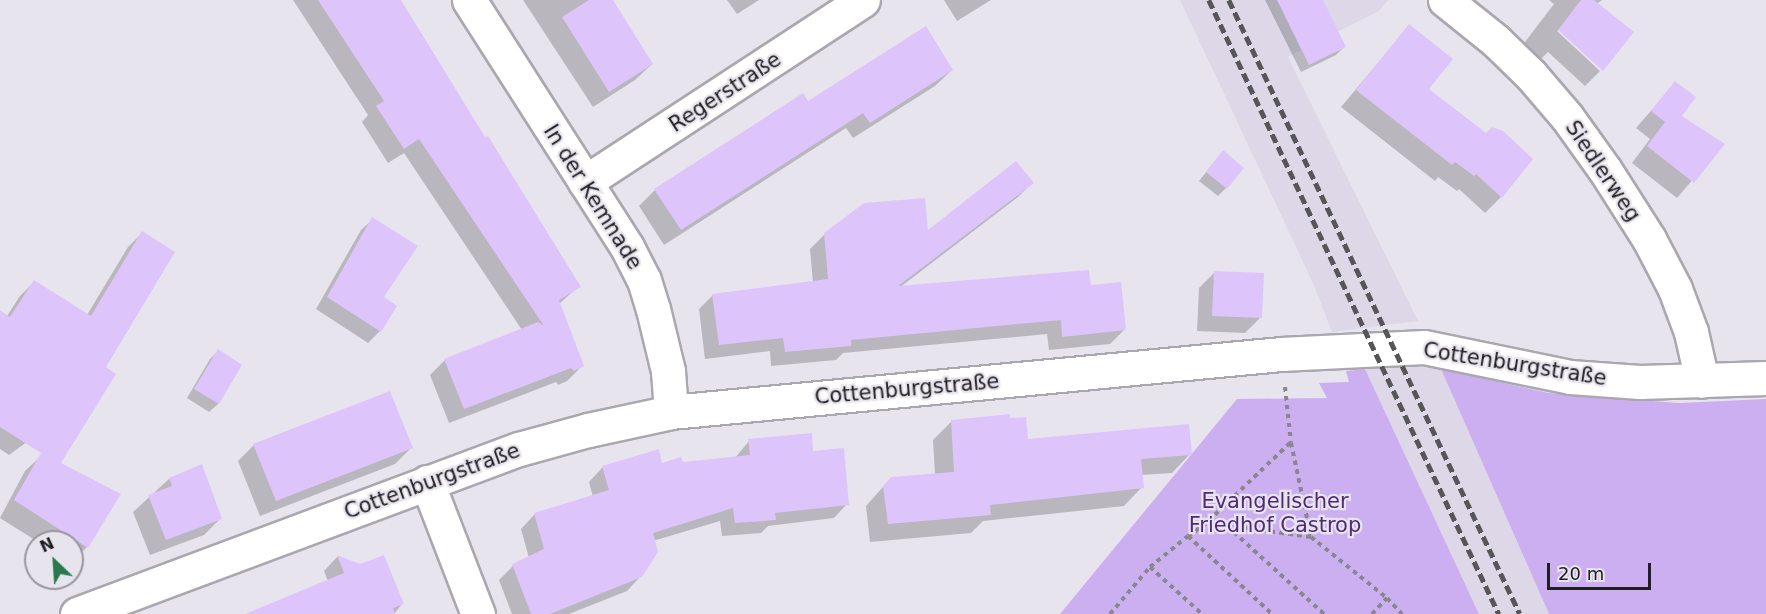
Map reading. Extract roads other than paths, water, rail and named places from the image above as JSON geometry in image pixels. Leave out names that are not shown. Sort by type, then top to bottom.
[{"type":"street","name":"In der Kemnade","points":[[469,0],[627,246],[644,280],[668,371],[671,412]]},
{"type":"street","name":"Regerstraße","points":[[585,182],[863,0]]},
{"type":"street","name":"Siedlerweg","points":[[1445,0],[1496,41],[1531,75],[1567,117],[1605,170],[1649,239],[1675,289],[1691,332],[1702,381]]},
{"type":"street","name":"Cottenburgstraße","points":[[77,614],[519,449],[588,430],[671,412],[1281,354],[1424,347],[1570,377],[1640,382],[1766,378]]},
{"type":"street","points":[[427,482],[477,614]]},
{"type":"railway","points":[[1209,0],[1499,614]]},
{"type":"railway","points":[[1229,0],[1520,614]]},
{"type":"park label","name":"Evangelischer Friedhof Castrop","points":[[1275,513]]}]
